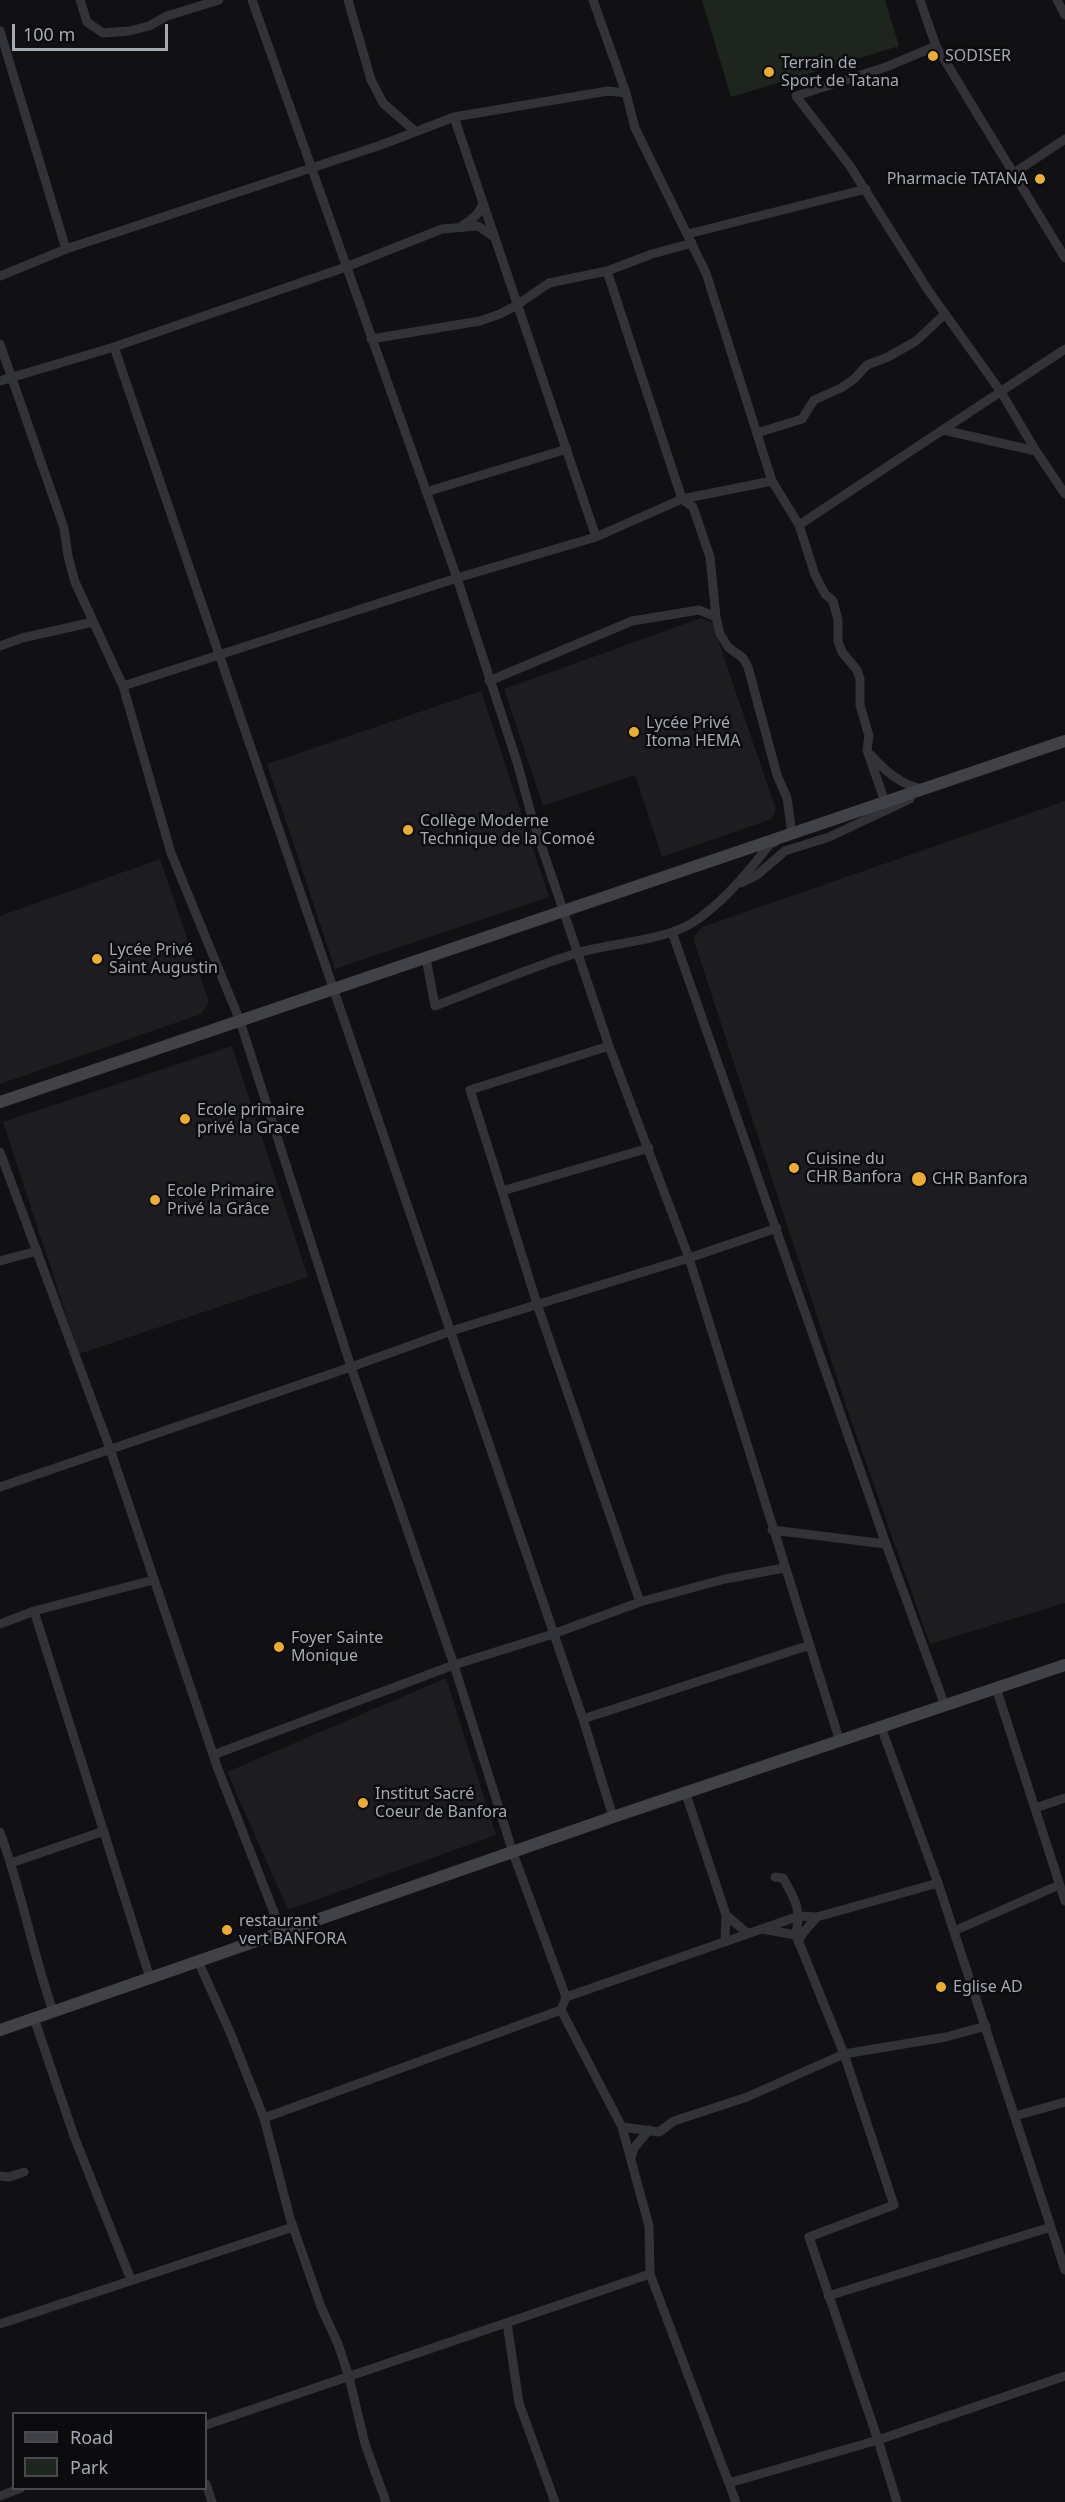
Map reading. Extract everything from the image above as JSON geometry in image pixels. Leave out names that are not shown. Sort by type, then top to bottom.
[{"type":"main road","points":[[0,1102],[1065,741]]},
{"type":"main road","points":[[0,2030],[614,1817],[1065,1665]]},
{"type":"street","points":[[80,0],[87,22],[103,33],[139,28],[167,16],[219,0]]},
{"type":"street","points":[[252,0],[457,578],[517,762],[533,821],[609,1046],[689,1258],[840,1742]]},
{"type":"street","points":[[348,0],[371,80],[383,103],[416,132]]},
{"type":"street","points":[[593,0],[626,93],[635,128],[706,273],[772,482],[799,525],[815,575],[825,594],[833,601],[838,620],[838,641],[842,652],[857,670],[860,679],[860,705],[868,736],[867,750],[885,802]]},
{"type":"street","points":[[920,0],[936,46],[1065,258]]},
{"type":"street","points":[[1057,0],[1065,15]]},
{"type":"street","points":[[0,31],[66,249]]},
{"type":"street","points":[[936,46],[870,72],[796,96],[866,189],[945,314],[1001,392],[1065,494]]},
{"type":"street","points":[[0,276],[66,249],[233,196],[453,117],[608,91],[626,93]]},
{"type":"street","points":[[453,117],[596,537]]},
{"type":"street","points":[[1014,174],[1065,139]]},
{"type":"street","points":[[371,339],[434,327],[463,325],[500,314],[549,283],[607,271],[690,239],[866,189]]},
{"type":"street","points":[[460,226],[473,219],[482,209],[483,203]]},
{"type":"street","points":[[0,381],[114,347],[346,267],[442,229],[478,226],[494,237]]},
{"type":"street","points":[[426,958],[435,1006],[578,953],[672,932],[692,923],[734,887],[769,845],[792,834],[787,798],[777,775],[748,667],[743,658],[728,647],[720,634],[710,557],[693,507],[682,499],[607,271]]},
{"type":"street","points":[[757,433],[801,419],[814,400],[841,388],[854,379],[867,365],[888,357],[916,340],[945,314]]},
{"type":"street","points":[[0,344],[64,528],[75,582],[123,686],[171,853],[240,1021],[351,1367],[454,1665],[513,1853],[566,1997],[561,2010],[622,2127],[649,2226],[650,2274],[736,2502]]},
{"type":"street","points":[[114,347],[583,1719],[614,1817]]},
{"type":"street","points":[[799,525],[1065,349]]},
{"type":"street","points":[[943,430],[1036,451]]},
{"type":"street","points":[[426,492],[567,449]]},
{"type":"street","points":[[123,686],[457,578],[596,537],[682,499],[772,482]]},
{"type":"street","points":[[489,681],[632,621],[699,610],[716,617]]},
{"type":"street","points":[[0,646],[22,638],[93,622]]},
{"type":"street","points":[[867,750],[893,777],[906,785],[922,789]]},
{"type":"street","points":[[734,887],[757,875],[785,852],[829,837],[935,785]]},
{"type":"street","points":[[672,932],[945,1706]]},
{"type":"street","points":[[609,1046],[470,1090],[537,1304],[640,1602]]},
{"type":"street","points":[[501,1191],[649,1148]]},
{"type":"street","points":[[0,1152],[110,1449],[213,1755],[282,1933]]},
{"type":"street","points":[[0,1487],[351,1367],[450,1330],[689,1258],[777,1228]]},
{"type":"street","points":[[0,1261],[37,1251]]},
{"type":"street","points":[[772,1530],[886,1544]]},
{"type":"street","points":[[213,1755],[454,1665],[554,1634],[640,1602],[725,1579],[784,1568]]},
{"type":"street","points":[[0,1624],[34,1611],[153,1580]]},
{"type":"street","points":[[34,1611],[150,1978]]},
{"type":"street","points":[[583,1719],[810,1645]]},
{"type":"street","points":[[996,1688],[1065,1901]]},
{"type":"street","points":[[881,1727],[938,1883],[1065,2270]]},
{"type":"street","points":[[686,1794],[726,1915],[725,1942]]},
{"type":"street","points":[[1035,1808],[1065,1798]]},
{"type":"street","points":[[0,1832],[11,1863],[37,1964],[53,2011]]},
{"type":"street","points":[[11,1863],[104,1832]]},
{"type":"street","points":[[775,1877],[783,1878],[794,1898],[800,1916],[797,1939],[844,2054],[894,2205],[809,2236],[897,2502]]},
{"type":"street","points":[[566,1997],[800,1916],[817,1917],[938,1883]]},
{"type":"street","points":[[954,1931],[1059,1886]]},
{"type":"street","points":[[726,1915],[747,1933]]},
{"type":"street","points":[[797,1939],[817,1917]]},
{"type":"street","points":[[760,1929],[797,1939]]},
{"type":"street","points":[[198,1961],[230,2032],[264,2118],[293,2227],[349,2376],[365,2444],[387,2502]]},
{"type":"street","points":[[264,2118],[561,2010]]},
{"type":"street","points":[[34,2018],[74,2136],[131,2280]]},
{"type":"street","points":[[622,2127],[659,2132],[674,2121],[747,2097],[844,2054],[946,2037],[986,2026]]},
{"type":"street","points":[[1015,2116],[1065,2102]]},
{"type":"street","points":[[631,2159],[634,2148],[649,2130]]},
{"type":"street","points":[[0,2176],[9,2177],[24,2172]]},
{"type":"street","points":[[0,2324],[293,2227]]},
{"type":"street","points":[[828,2296],[1051,2227]]},
{"type":"street","points":[[207,2425],[650,2274]]},
{"type":"street","points":[[507,2323],[519,2403],[555,2502]]},
{"type":"street","points":[[729,2483],[878,2440],[1065,2376]]},
{"type":"street","points":[[207,2487],[212,2502]]},
{"type":"street","points":[[0,2496],[16,2490]]},
{"type":"shaded area","name":"Lycée Privé Itoma HEMA","points":[[701,618],[712,622],[776,810],[772,819],[662,857],[635,775],[543,806],[504,689]]},
{"type":"shaded area","name":"Collège Moderne Technique de la Comoé","points":[[481,691],[549,897],[335,969],[267,764]]},
{"type":"shaded area","name":"CHR Banfora","points":[[1065,801],[1065,1603],[930,1644],[851,1420],[693,938],[702,927]]},
{"type":"shaded area","name":"Lycée Privé Saint Augustin","points":[[160,859],[209,1002],[201,1014],[0,1084],[0,916]]},
{"type":"shaded area","name":"Ecole Primaire Privé la Grâce","points":[[232,1046],[308,1277],[79,1354],[3,1122]]},
{"type":"shaded area","name":"Institut Sacré Coeur de Banfora","points":[[446,1678],[496,1835],[288,1910],[227,1772]]},
{"type":"green space","name":"Terrain de Sport de Tatana","points":[[702,0],[885,0],[899,46],[731,97]]},
{"type":"place","name":"SODISER","points":[[933,56]]},
{"type":"place","name":"Terrain de Sport de Tatana","points":[[769,72]]},
{"type":"place","name":"Pharmacie TATANA","points":[[1040,179]]},
{"type":"place","name":"Lycée Privé Itoma HEMA","points":[[634,732]]},
{"type":"place","name":"Collège Moderne Technique de la Comoé","points":[[408,830]]},
{"type":"place","name":"Lycée Privé Saint Augustin","points":[[97,959]]},
{"type":"place","name":"Ecole primaire privé la Grace","points":[[185,1119]]},
{"type":"place","name":"Cuisine du CHR Banfora","points":[[794,1168]]},
{"type":"place","name":"CHR Banfora","points":[[919,1179]]},
{"type":"place","name":"Ecole Primaire Privé la Grâce","points":[[155,1200]]},
{"type":"place","name":"Foyer Sainte Monique","points":[[279,1647]]},
{"type":"place","name":"Institut Sacré Coeur de Banfora","points":[[363,1803]]},
{"type":"place","name":"restaurant vert BANFORA","points":[[227,1930]]},
{"type":"place","name":"Eglise AD","points":[[941,1987]]}]
